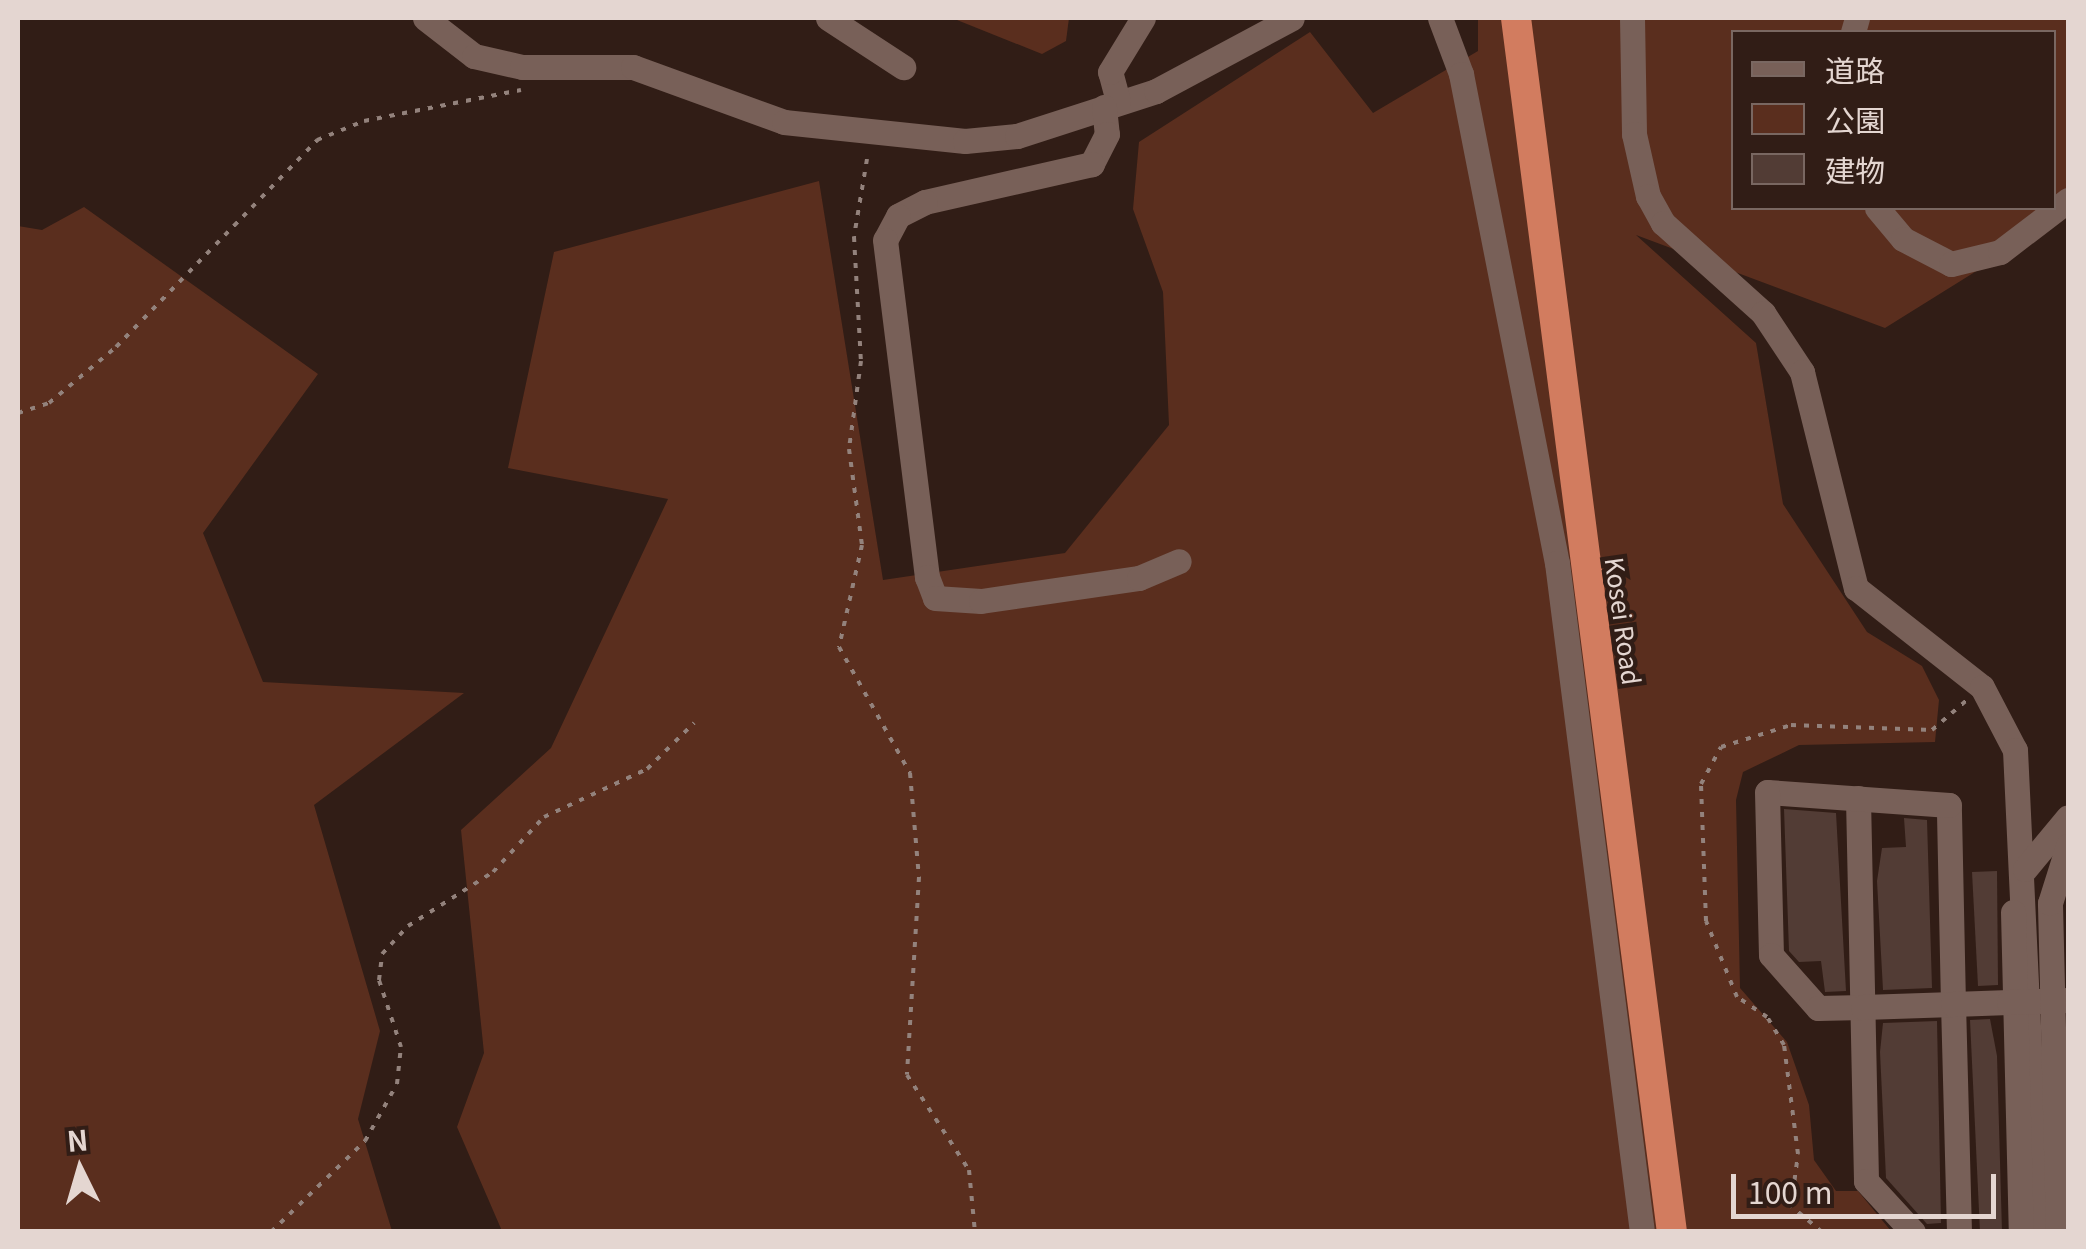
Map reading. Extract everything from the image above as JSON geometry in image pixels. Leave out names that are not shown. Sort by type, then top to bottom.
[{"type":"highway","name":"Kosei Road","points":[[1516,18],[1672,1232]]},
{"type":"highway","name":"Kosei Road","points":[[1536,18],[1690,1232]]},
{"type":"street","points":[[425,18],[474,56],[522,67],[633,68],[784,122],[892,140],[1016,136],[1217,62],[1292,18]]},
{"type":"street","points":[[828,18],[903,66]]},
{"type":"street","points":[[1143,18],[1110,72],[1108,134],[1092,164],[926,202],[898,216],[885,240],[927,577],[935,598],[981,601],[1140,578],[1179,560]]},
{"type":"street","points":[[1440,18],[1468,109],[1557,563],[1642,1232]]},
{"type":"street","points":[[1632,18],[1634,134],[1648,196],[1663,224],[1763,313],[1802,372],[1856,588],[1982,687],[2021,775],[2038,1232]]},
{"type":"street","points":[[1878,210],[1903,239],[1951,264],[2000,252],[2055,210]]},
{"type":"street","points":[[1959,1232],[1953,1004],[1949,805],[1767,792],[1771,955],[1818,1008],[1863,1007],[1953,1004],[2008,1002],[2060,1001]]},
{"type":"street","points":[[1858,798],[1866,1181],[1913,1232]]},
{"type":"street","points":[[2021,1232],[2008,1002],[2019,880],[2068,816]]},
{"type":"street","points":[[2058,1232],[2060,1001],[2050,903],[2068,846]]},
{"type":"path","points":[[18,414],[49,403],[116,347],[317,140],[364,121],[478,105],[528,87]]},
{"type":"path","points":[[867,159],[854,236],[861,361],[849,450],[862,545],[839,646],[910,773],[919,877],[907,1074],[969,1170],[975,1232]]},
{"type":"path","points":[[271,1232],[365,1141],[397,1084],[400,1048],[379,980],[382,954],[408,926],[494,872],[544,816],[647,768],[694,723]]},
{"type":"green space","points":[[952,18],[1069,18],[1066,41],[1042,54]]},
{"type":"green space","points":[[1478,18],[2068,18],[2068,214],[1885,328],[1636,235],[1756,343],[1783,504],[1867,632],[1922,666],[1939,700],[1935,742],[1799,745],[1743,772],[1736,800],[1740,988],[1787,1042],[1809,1105],[1814,1160],[1836,1191],[1858,1191],[1891,1231],[502,1231],[457,1127],[484,1053],[461,830],[551,748],[668,499],[508,468],[554,252],[819,181],[883,580],[1065,553],[1169,425],[1163,292],[1133,209],[1139,142],[1310,32],[1373,113],[1478,51]]},
{"type":"green space","points":[[84,207],[318,374],[203,533],[263,682],[464,693],[314,805],[380,1031],[358,1119],[392,1231],[18,1231],[18,226],[42,230]]},
{"type":"building","points":[[1784,809],[1836,813],[1846,991],[1825,992],[1821,961],[1799,962],[1789,951]]},
{"type":"building","points":[[1904,818],[1927,820],[1932,988],[1883,990],[1877,881],[1882,848],[1906,847]]},
{"type":"building","points":[[1997,871],[1998,985],[1978,986],[1972,872]]},
{"type":"building","points":[[1990,1019],[1997,1056],[2002,1232],[1980,1232],[1970,1020]]},
{"type":"building","points":[[1937,1021],[1941,1223],[1927,1224],[1886,1178],[1880,1052],[1883,1023]]}]
